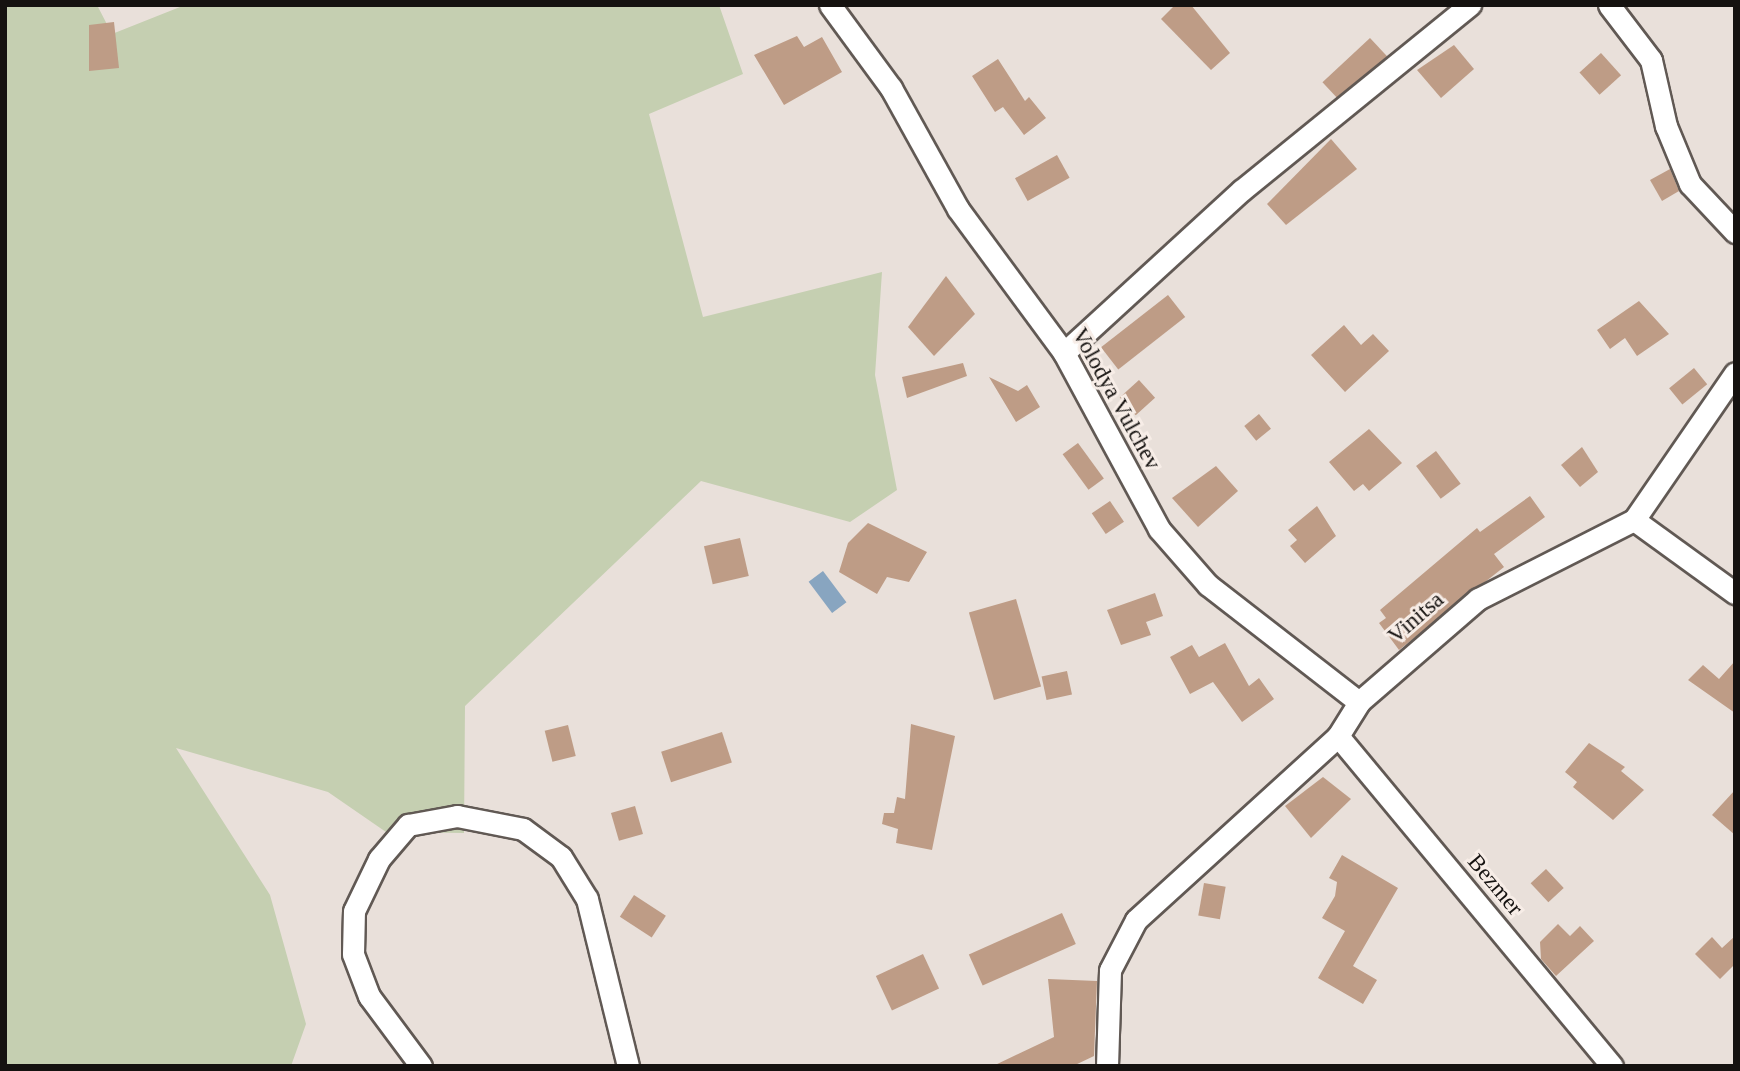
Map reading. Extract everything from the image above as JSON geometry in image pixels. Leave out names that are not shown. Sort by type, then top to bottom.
[{"type":"street","name":"Volodya Vulchev","points":[[830,5],[891,88],[958,209],[1064,353],[1159,529],[1208,585],[1359,702]]},
{"type":"street","points":[[1064,353],[1242,190],[1470,5]]},
{"type":"street","points":[[1609,5],[1651,60],[1666,126],[1690,184],[1735,232]]},
{"type":"street","name":"Vinitsa","points":[[1107,1066],[1110,970],[1136,920],[1338,736],[1359,702],[1478,599],[1634,520],[1735,373]]},
{"type":"street","points":[[1634,520],[1735,593]]},
{"type":"street","name":"Bezmer","points":[[1338,736],[1612,1066]]},
{"type":"street","points":[[421,1066],[369,996],[353,954],[354,911],[379,859],[408,825],[457,816],[523,829],[561,857],[587,900],[628,1066]]},
{"type":"green space","points":[[5,5],[97,5],[112,34],[185,5],[719,5],[743,74],[649,114],[703,317],[882,272],[875,375],[897,490],[850,522],[701,481],[465,706],[464,833],[386,832],[328,792],[176,748],[270,895],[306,1024],[291,1066],[5,1066]]},
{"type":"water","points":[[823,571],[846,602],[832,613],[809,582]]},
{"type":"building","points":[[1175,5],[1191,5],[1230,53],[1211,70],[1161,19]]},
{"type":"building","points":[[114,22],[119,68],[89,71],[89,25]]},
{"type":"building","points":[[797,36],[804,47],[822,37],[842,72],[784,105],[754,55]]},
{"type":"building","points":[[1370,38],[1387,56],[1340,101],[1322,82]]},
{"type":"building","points":[[1454,45],[1474,69],[1441,98],[1417,70]]},
{"type":"building","points":[[1601,53],[1621,75],[1600,95],[1579,72]]},
{"type":"building","points":[[998,59],[1025,101],[1029,97],[1046,118],[1024,135],[1003,107],[995,112],[972,76]]},
{"type":"building","points":[[1331,139],[1357,169],[1286,225],[1267,204]]},
{"type":"building","points":[[1057,155],[1070,178],[1028,201],[1015,178]]},
{"type":"building","points":[[1670,169],[1679,191],[1662,201],[1650,180]]},
{"type":"building","points":[[946,276],[975,314],[934,356],[908,327]]},
{"type":"building","points":[[1168,295],[1185,317],[1118,369],[1101,347]]},
{"type":"building","points":[[1639,301],[1669,334],[1637,356],[1625,338],[1610,349],[1597,330]]},
{"type":"building","points":[[1344,325],[1361,345],[1373,334],[1389,351],[1345,392],[1311,355]]},
{"type":"building","points":[[963,363],[967,376],[907,398],[902,377]]},
{"type":"building","points":[[1694,368],[1707,384],[1682,404],[1669,388]]},
{"type":"building","points":[[989,377],[1018,391],[1027,385],[1040,407],[1016,422]]},
{"type":"building","points":[[1139,380],[1155,398],[1136,415],[1120,397]]},
{"type":"building","points":[[1259,414],[1271,429],[1256,441],[1244,426]]},
{"type":"building","points":[[1369,429],[1402,463],[1369,491],[1363,484],[1354,491],[1329,462]]},
{"type":"building","points":[[1078,443],[1104,479],[1088,490],[1063,454]]},
{"type":"building","points":[[1582,447],[1598,472],[1580,487],[1561,465]]},
{"type":"building","points":[[1436,451],[1461,484],[1441,499],[1416,466]]},
{"type":"building","points":[[1216,466],[1238,491],[1198,527],[1172,498]]},
{"type":"building","points":[[1530,496],[1545,517],[1494,554],[1504,567],[1399,650],[1379,623],[1386,618],[1380,610],[1477,528],[1480,532]]},
{"type":"building","points":[[1110,501],[1124,522],[1106,534],[1092,513]]},
{"type":"building","points":[[1317,506],[1336,536],[1305,563],[1290,546],[1297,540],[1288,530]]},
{"type":"building","points":[[868,523],[927,552],[909,582],[887,577],[877,594],[839,572],[848,543]]},
{"type":"building","points":[[740,538],[749,576],[713,584],[704,546]]},
{"type":"building","points":[[1155,593],[1163,616],[1146,622],[1151,635],[1121,645],[1107,610]]},
{"type":"building","points":[[1016,599],[1041,686],[994,700],[969,613]]},
{"type":"building","points":[[1225,643],[1249,686],[1259,678],[1274,699],[1242,722],[1213,682],[1190,694],[1170,657],[1192,645],[1199,657]]},
{"type":"building","points":[[1735,661],[1735,713],[1688,680],[1703,665],[1719,679]]},
{"type":"building","points":[[1067,671],[1072,694],[1047,700],[1042,676]]},
{"type":"building","points":[[911,724],[955,736],[932,850],[896,843],[898,829],[882,824],[884,813],[894,813],[897,797],[905,799]]},
{"type":"building","points":[[568,725],[576,756],[552,762],[545,731]]},
{"type":"building","points":[[722,732],[732,762],[671,782],[661,752]]},
{"type":"building","points":[[1589,743],[1625,767],[1621,771],[1644,790],[1613,820],[1573,787],[1577,782],[1565,772]]},
{"type":"building","points":[[1323,777],[1351,799],[1311,838],[1285,806]]},
{"type":"building","points":[[1735,790],[1735,835],[1712,815]]},
{"type":"building","points":[[635,806],[643,834],[619,841],[611,813]]},
{"type":"building","points":[[1342,855],[1398,888],[1353,966],[1377,980],[1363,1004],[1318,978],[1345,931],[1322,918],[1335,896],[1337,882],[1329,878]]},
{"type":"building","points":[[1546,869],[1564,888],[1548,902],[1531,883]]},
{"type":"building","points":[[1204,883],[1226,887],[1220,919],[1198,915]]},
{"type":"building","points":[[634,895],[666,916],[652,938],[620,917]]},
{"type":"building","points":[[1062,913],[1076,944],[983,986],[969,954]]},
{"type":"building","points":[[1558,924],[1570,936],[1580,926],[1594,941],[1556,976],[1541,959],[1540,942]]},
{"type":"building","points":[[1735,936],[1735,964],[1720,979],[1695,954],[1712,937],[1722,948]]},
{"type":"building","points":[[923,954],[939,988],[892,1010],[876,976]]},
{"type":"building","points":[[1048,979],[1097,981],[1094,1056],[1073,1066],[993,1066],[1054,1037]]}]
